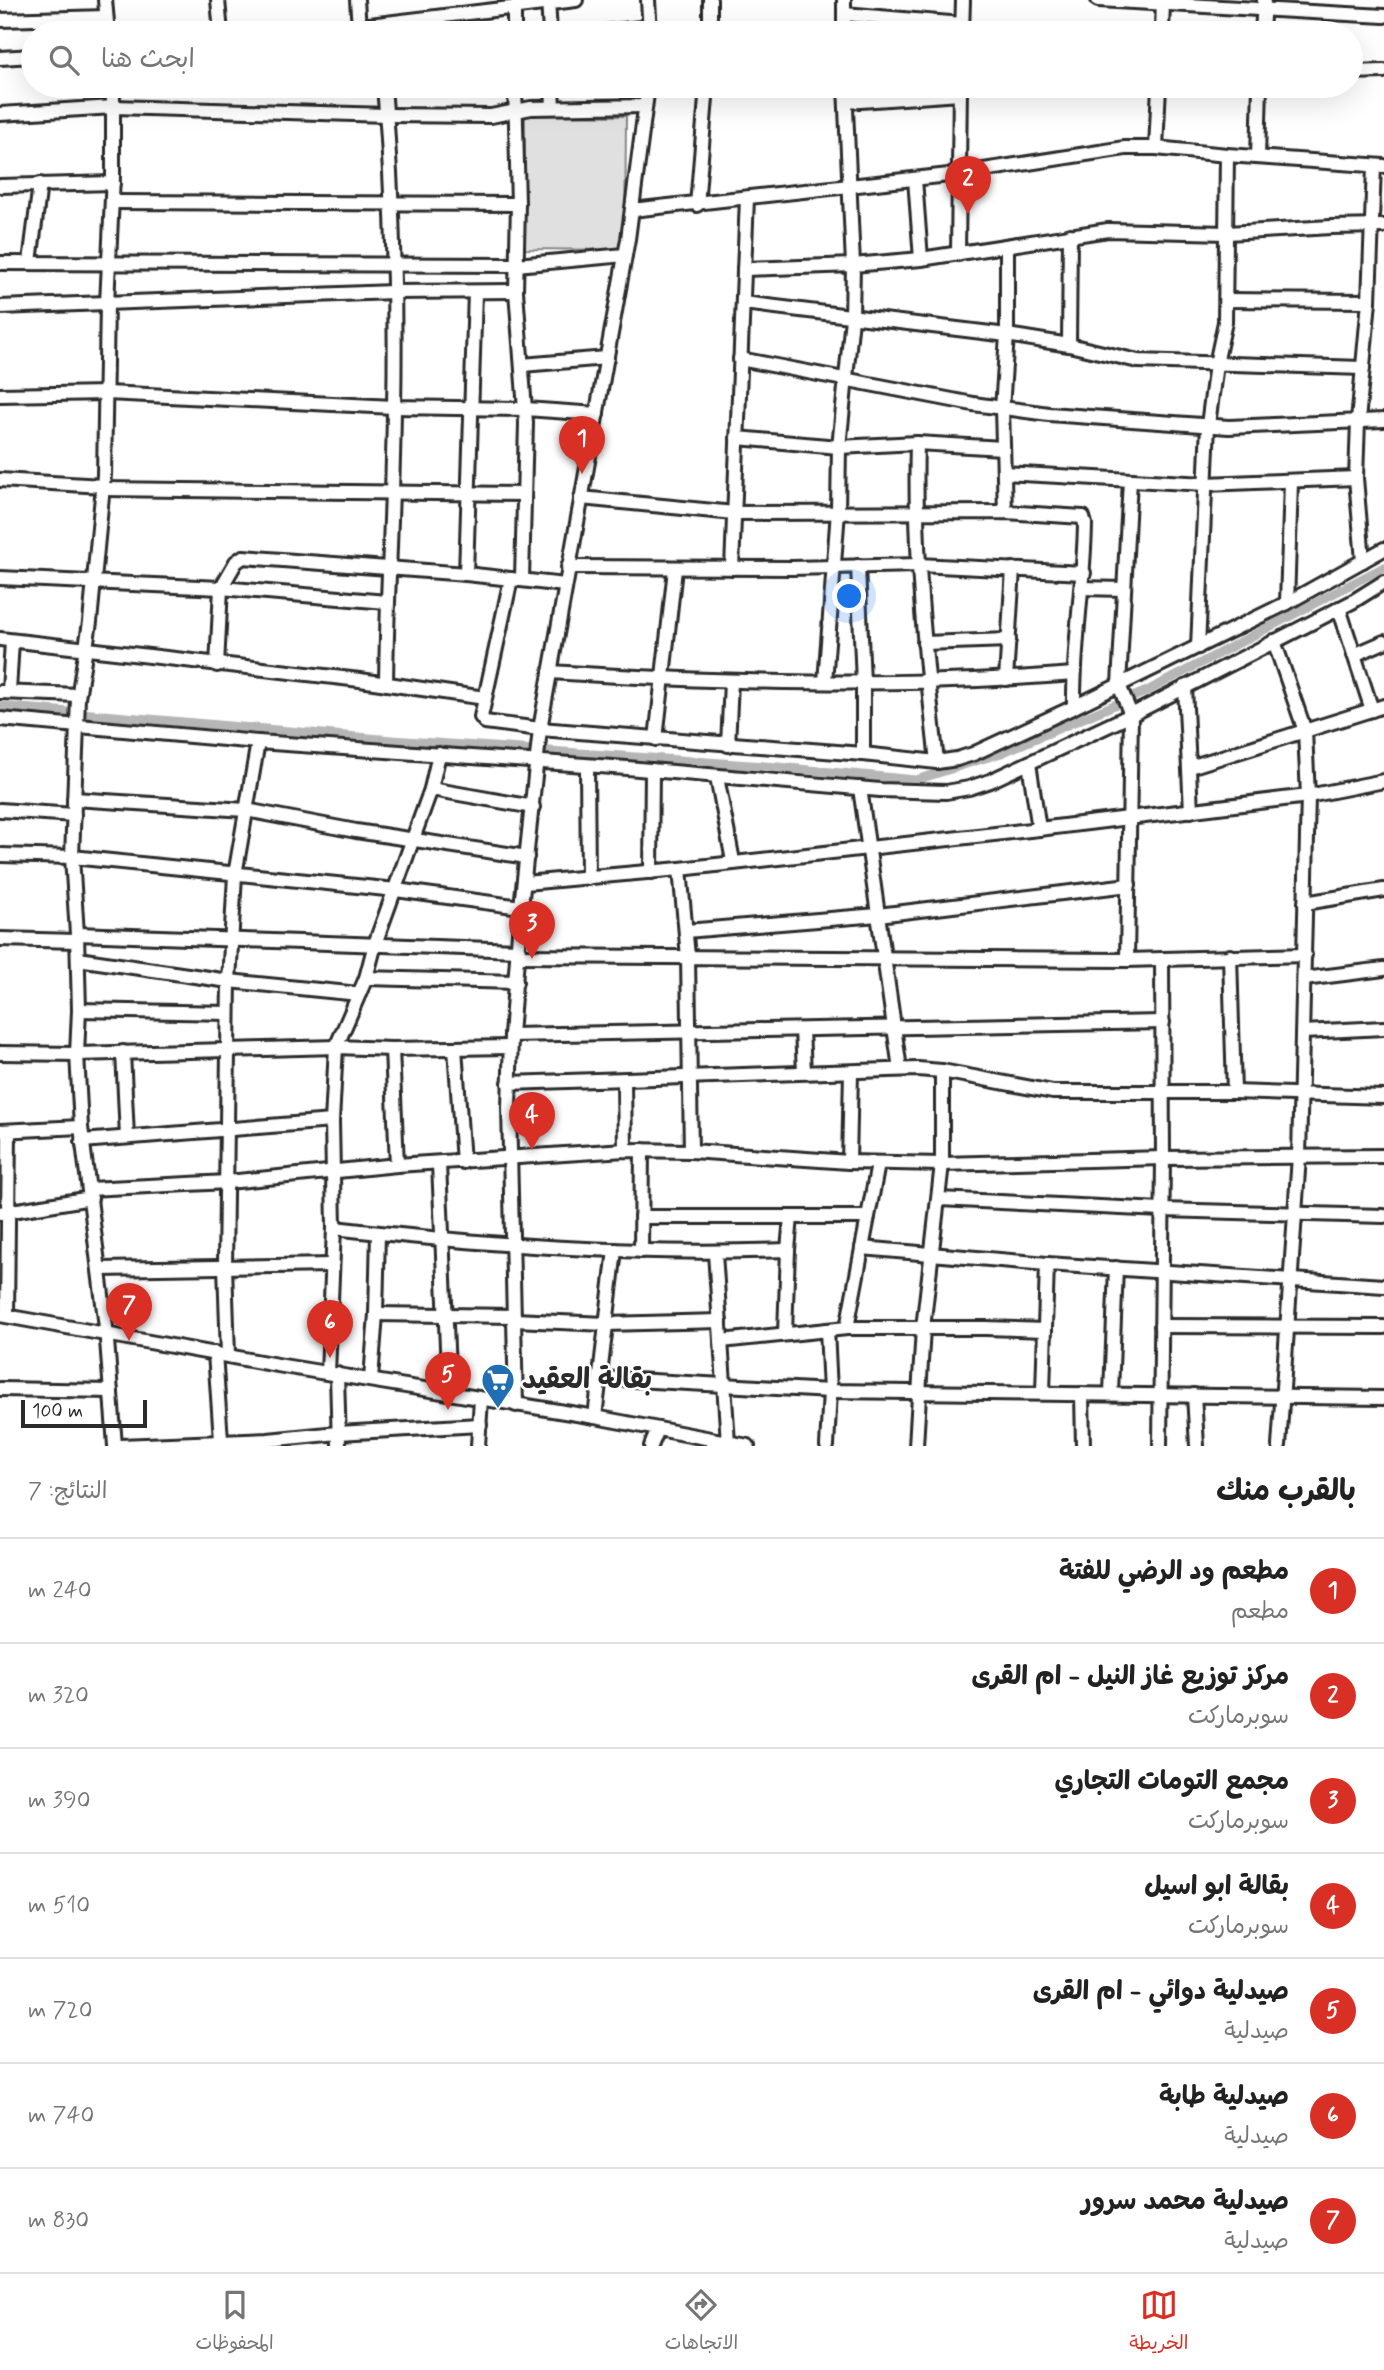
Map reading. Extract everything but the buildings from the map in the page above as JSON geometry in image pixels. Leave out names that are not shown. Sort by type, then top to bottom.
[{"type":"street","points":[[105,0],[106,21]]},
{"type":"street","points":[[218,0],[220,21]]},
{"type":"street","points":[[357,0],[359,21]]},
{"type":"street","points":[[431,21],[576,0]]},
{"type":"street","points":[[649,0],[650,21]]},
{"type":"street","points":[[710,0],[710,21]]},
{"type":"street","points":[[844,0],[844,21]]},
{"type":"street","points":[[962,21],[963,0]]},
{"type":"street","points":[[1098,0],[1264,4],[1384,16]]},
{"type":"street","points":[[548,2],[549,21]]},
{"type":"street","points":[[1162,21],[1163,2]]},
{"type":"street","points":[[514,8],[514,21]]},
{"type":"street","points":[[844,14],[899,21]]},
{"type":"street","points":[[0,20],[106,18]]},
{"type":"street","points":[[0,58],[21,57]]},
{"type":"street","points":[[1363,72],[1384,71]]},
{"type":"street","points":[[114,98],[113,202],[107,304],[103,488],[95,582],[78,697],[72,857],[78,959],[77,1054],[81,1134],[106,1333],[115,1446]]},
{"type":"street","points":[[385,98],[393,265],[394,407],[386,684]]},
{"type":"street","points":[[515,98],[518,204],[516,291],[526,409],[524,494],[516,579],[485,698],[481,717],[484,722],[540,731],[863,754],[937,762],[973,754],[1074,707],[1287,603],[1384,549]]},
{"type":"street","points":[[553,98],[553,107]]},
{"type":"street","points":[[516,1405],[509,1083],[521,907],[540,731],[625,255],[646,98]]},
{"type":"street","points":[[697,205],[707,98]]},
{"type":"street","points":[[825,682],[838,511],[839,447],[852,317],[853,265],[846,98]]},
{"type":"street","points":[[846,102],[884,98]]},
{"type":"street","points":[[958,254],[960,98]]},
{"type":"street","points":[[1156,148],[1158,98]]},
{"type":"street","points":[[1258,157],[1260,98]]},
{"type":"street","points":[[0,114],[114,107],[491,116],[515,110],[553,107],[645,106]]},
{"type":"street","points":[[632,210],[697,205],[915,179],[1125,148],[1156,148],[1227,156],[1379,166],[1378,227],[1363,368],[1356,478],[1363,561]]},
{"type":"street","points":[[1198,647],[1208,425],[1216,363],[1223,336],[1226,300],[1227,156]]},
{"type":"street","points":[[915,179],[921,260]]},
{"type":"street","points":[[0,186],[113,183]]},
{"type":"street","points":[[30,262],[40,184]]},
{"type":"street","points":[[732,568],[747,198]]},
{"type":"street","points":[[113,202],[518,204]]},
{"type":"street","points":[[744,269],[921,260],[1122,229],[1227,233],[1378,227]]},
{"type":"street","points":[[1069,345],[1070,235]]},
{"type":"street","points":[[1005,512],[1002,409],[1007,335],[1007,246]]},
{"type":"street","points":[[0,263],[516,265],[625,255]]},
{"type":"street","points":[[0,307],[393,292],[516,291]]},
{"type":"street","points":[[466,574],[475,292]]},
{"type":"street","points":[[1226,300],[1369,302]]},
{"type":"street","points":[[743,303],[1007,335],[1069,345],[1130,360],[1363,368]]},
{"type":"street","points":[[522,365],[607,358]]},
{"type":"street","points":[[740,359],[1002,409],[1049,414],[1242,427],[1384,420]]},
{"type":"street","points":[[0,395],[107,393],[597,414]]},
{"type":"street","points":[[737,438],[839,447],[917,443],[1003,448]]},
{"type":"street","points":[[917,443],[915,512],[918,565],[937,762]]},
{"type":"street","points":[[1004,473],[1206,484],[1356,478]]},
{"type":"street","points":[[0,480],[103,488],[524,494]]},
{"type":"street","points":[[1127,960],[1132,715],[1119,685],[1130,480]]},
{"type":"street","points":[[1287,603],[1291,482]]},
{"type":"street","points":[[581,498],[734,513],[1005,512],[1083,517],[1084,573],[1074,674],[1074,707]]},
{"type":"street","points":[[217,665],[221,587],[236,562],[243,557],[466,574],[565,585]]},
{"type":"street","points":[[568,567],[675,569],[918,565],[1084,573]]},
{"type":"street","points":[[858,566],[863,754]]},
{"type":"street","points":[[656,739],[675,569]]},
{"type":"street","points":[[1006,679],[1013,569]]},
{"type":"street","points":[[0,578],[221,587],[387,602]]},
{"type":"street","points":[[0,719],[258,742],[537,761],[860,788],[946,792],[970,788],[1132,715],[1384,582]]},
{"type":"street","points":[[1082,588],[1124,589]]},
{"type":"street","points":[[1190,767],[1378,708],[1354,655],[1339,608]]},
{"type":"street","points":[[78,697],[4,691],[6,640],[485,698]]},
{"type":"street","points":[[924,643],[1009,640]]},
{"type":"street","points":[[1274,641],[1305,731],[1308,796],[1299,1156],[1279,1446]]},
{"type":"street","points":[[1354,655],[1384,642]]},
{"type":"street","points":[[550,672],[731,682],[863,683],[928,683],[1074,674]]},
{"type":"street","points":[[728,745],[731,682]]},
{"type":"street","points":[[1185,687],[1191,811]]},
{"type":"street","points":[[221,1440],[221,1354],[228,1182],[229,981],[235,875],[258,742]]},
{"type":"street","points":[[339,1439],[333,1374],[332,1265],[332,1121],[336,1047],[366,978],[374,944],[431,789],[439,754]]},
{"type":"street","points":[[1029,763],[1039,829]]},
{"type":"street","points":[[587,766],[588,878]]},
{"type":"street","points":[[651,872],[652,770]]},
{"type":"street","points":[[717,777],[733,861]]},
{"type":"street","points":[[525,883],[868,849],[1191,811],[1308,796],[1384,781]]},
{"type":"street","points":[[860,788],[900,1069]]},
{"type":"street","points":[[431,789],[533,807]]},
{"type":"street","points":[[74,799],[246,810],[412,840],[527,857]]},
{"type":"street","points":[[0,810],[74,815]]},
{"type":"street","points":[[0,855],[72,857],[396,890],[521,907]]},
{"type":"street","points":[[680,869],[688,957],[691,1150]]},
{"type":"street","points":[[686,931],[878,915],[1129,885]]},
{"type":"street","points":[[1305,902],[1384,890]]},
{"type":"street","points":[[0,939],[374,944],[518,953],[688,957],[1162,960],[1304,955]]},
{"type":"street","points":[[1230,956],[1234,1092]]},
{"type":"street","points":[[78,959],[229,981],[359,995]]},
{"type":"street","points":[[1160,1446],[1164,1093],[1162,960]]},
{"type":"street","points":[[1304,979],[1384,969]]},
{"type":"street","points":[[366,978],[516,982]]},
{"type":"street","points":[[79,1010],[228,1013]]},
{"type":"street","points":[[0,1053],[77,1054],[336,1047],[455,1048],[511,1041],[690,1031],[1163,1022]]},
{"type":"street","points":[[1303,1032],[1384,1028]]},
{"type":"street","points":[[802,1030],[804,1073]]},
{"type":"street","points":[[455,1048],[463,1162]]},
{"type":"street","points":[[392,1049],[397,1165]]},
{"type":"street","points":[[123,1052],[127,1137]]},
{"type":"street","points":[[509,1083],[900,1069],[942,1071],[1053,1093],[1234,1092],[1384,1097]]},
{"type":"street","points":[[916,1446],[923,1328],[942,1164],[942,1071]]},
{"type":"street","points":[[849,1162],[851,1072]]},
{"type":"street","points":[[624,1080],[625,1150]]},
{"type":"street","points":[[332,1121],[127,1137],[5,1131],[3,1315],[333,1374],[595,1416],[706,1442],[748,1446]]},
{"type":"street","points":[[4,1213],[90,1194],[397,1165],[625,1150],[691,1150],[878,1164],[1384,1156]]},
{"type":"street","points":[[641,1251],[642,1150]]},
{"type":"street","points":[[439,1164],[449,1393]]},
{"type":"street","points":[[846,1328],[878,1164]]},
{"type":"street","points":[[939,1199],[1162,1210],[1384,1216]]},
{"type":"street","points":[[641,1217],[868,1217]]},
{"type":"street","points":[[785,1333],[792,1217]]},
{"type":"street","points":[[334,1228],[443,1239],[615,1250],[715,1253],[788,1250]]},
{"type":"street","points":[[370,1379],[376,1314],[378,1233]]},
{"type":"street","points":[[862,1248],[1047,1264],[1384,1286]]},
{"type":"street","points":[[595,1416],[615,1250]]},
{"type":"street","points":[[715,1253],[728,1442]]},
{"type":"street","points":[[1044,1392],[1047,1264]]},
{"type":"street","points":[[99,1269],[332,1265]]},
{"type":"street","points":[[1111,1394],[1115,1268]]},
{"type":"street","points":[[376,1314],[606,1324],[720,1321]]},
{"type":"street","points":[[1161,1326],[1384,1327]]},
{"type":"street","points":[[721,1341],[846,1328],[1045,1330]]},
{"type":"street","points":[[827,1330],[830,1391],[827,1446]]},
{"type":"street","points":[[600,1378],[830,1391],[1384,1398]]},
{"type":"street","points":[[0,1389],[111,1391]]},
{"type":"street","points":[[1083,1394],[1083,1446]]},
{"type":"street","points":[[1194,1395],[1197,1446]]},
{"type":"street","points":[[478,1446],[481,1399]]},
{"type":"street","points":[[120,1446],[221,1440],[269,1443],[339,1439],[480,1425]]},
{"type":"street","points":[[651,1446],[658,1429]]},
{"type":"shaded area","points":[[525,115],[626,116],[625,250],[524,249]]},
{"type":"waterway","points":[[0,706],[392,740],[778,767],[916,780],[1001,753],[1147,691],[1384,567]]},
{"type":"place","name":"مركز توزيع غاز النيل - ام القرى","points":[[968,214]]},
{"type":"place","name":"مطعم ود الرضي للفتة","points":[[582,474]]},
{"type":"place","name":"مجمع التومات التجاري","points":[[532,959]]},
{"type":"place","name":"بقالة ابو اسيل","points":[[532,1150]]},
{"type":"place","name":"صيدلية محمد سرور","points":[[129,1341]]},
{"type":"place","name":"صيدلية طابة","points":[[330,1358]]},
{"type":"place","name":"صيدلية دوائي - ام القرى","points":[[448,1410]]},
{"type":"place","name":"بقالة العقيد","points":[[498,1410]]}]
